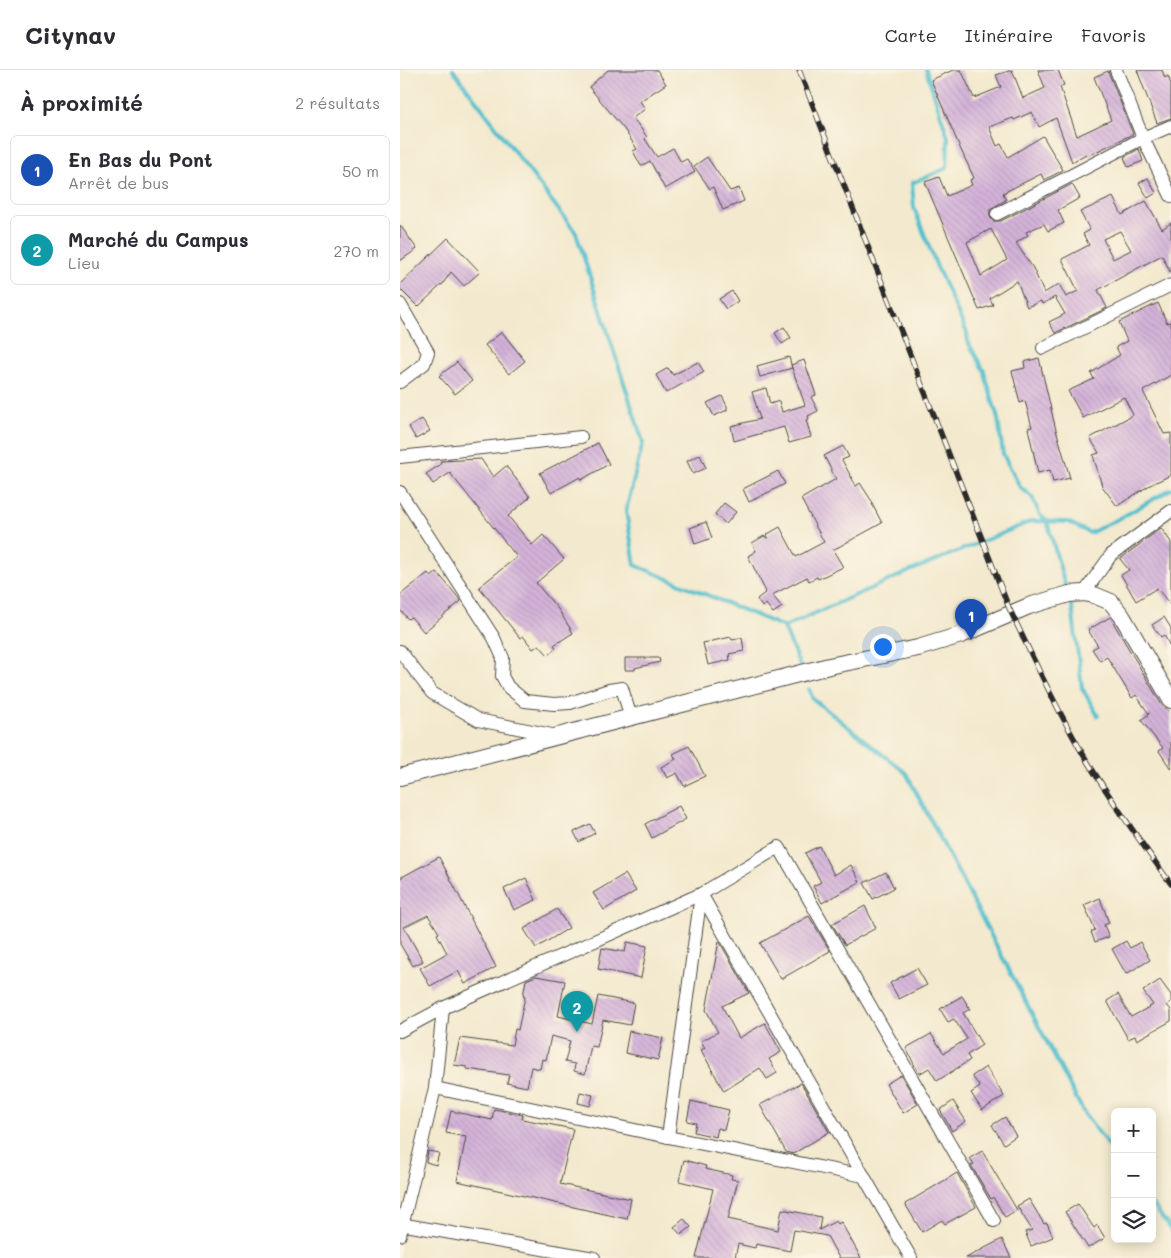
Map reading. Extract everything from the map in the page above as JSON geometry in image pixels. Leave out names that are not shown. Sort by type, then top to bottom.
[{"type":"street","points":[[1116,70],[1143,138],[1171,196]]},
{"type":"street","points":[[997,214],[1143,138],[1171,126]]},
{"type":"street","points":[[1043,348],[1171,286]]},
{"type":"street","points":[[400,304],[428,352],[424,364],[400,382]]},
{"type":"street","points":[[400,457],[581,436]]},
{"type":"street","points":[[400,492],[494,638],[503,658],[502,676],[508,687],[525,702],[554,704],[570,703],[609,690],[622,688],[632,718]]},
{"type":"street","points":[[1084,593],[1111,555],[1171,511]]},
{"type":"street","points":[[400,777],[830,666],[918,648],[961,635],[1044,601],[1069,594],[1084,593],[1111,602],[1122,616],[1171,700]]},
{"type":"street","points":[[400,651],[432,693],[478,720],[557,736]]},
{"type":"street","points":[[400,1031],[443,1008],[701,894],[779,847],[994,1221]]},
{"type":"street","points":[[668,1137],[701,894]]},
{"type":"street","points":[[701,894],[911,1258]]},
{"type":"street","points":[[443,1008],[435,1088],[401,1228],[594,1258]]},
{"type":"street","points":[[435,1088],[864,1176]]},
{"type":"building","points":[[608,70],[657,70],[666,84],[640,101],[645,109],[633,118],[647,137],[645,139],[657,157],[673,148],[681,162],[687,159],[695,172],[665,189],[650,161],[641,166],[633,151],[637,149],[624,129],[589,87]]},
{"type":"building","points":[[953,70],[961,70],[974,98],[1001,87],[996,75],[1012,70],[1023,98],[1045,88],[1038,70],[1058,70],[1064,85],[1060,87],[1077,136],[1111,120],[1094,77],[1108,71],[1133,134],[1072,162],[1056,118],[1039,127],[1032,112],[1014,120],[1013,118],[989,127],[997,146],[1001,144],[1008,157],[1043,136],[1063,170],[1044,180],[1041,174],[1003,193],[1006,200],[990,209],[990,217],[993,221],[1001,221],[1072,184],[1080,198],[1058,210],[1064,223],[1048,231],[1044,224],[1026,232],[1028,235],[1016,243],[1033,268],[1044,293],[1059,284],[1066,297],[1078,291],[1062,259],[1089,245],[1083,234],[1090,230],[1080,212],[1113,197],[1122,215],[1146,201],[1162,229],[1171,223],[1171,274],[1162,255],[1098,290],[1107,308],[1055,333],[1049,322],[1065,314],[1055,297],[1042,304],[1041,301],[1027,307],[1017,281],[990,298],[993,305],[979,310],[925,182],[939,177],[947,196],[972,185],[970,180],[974,178],[931,80]],"holes":[[[991,229],[1007,260],[981,276],[967,242]],[[1120,231],[1131,250],[1113,259],[1103,239]]]},
{"type":"building","points":[[1137,70],[1162,70],[1165,78],[1168,76],[1171,84],[1171,118],[1157,123]]},
{"type":"building","points":[[1139,149],[1143,161],[1128,167],[1124,157]]},
{"type":"building","points":[[707,157],[730,191],[739,188],[744,201],[723,210],[713,187],[710,189],[694,166]]},
{"type":"building","points":[[1148,178],[1156,193],[1148,198],[1139,183]]},
{"type":"building","points":[[400,225],[417,249],[400,261]]},
{"type":"building","points":[[448,238],[480,272],[464,286],[451,272],[442,285],[418,307],[400,289],[400,284]]},
{"type":"building","points":[[732,291],[738,301],[726,309],[719,299]]},
{"type":"building","points":[[1158,303],[1167,323],[1171,322],[1171,375],[1143,391],[1164,434],[1171,433],[1171,475],[1150,485],[1117,506],[1102,486],[1093,455],[1099,453],[1090,438],[1133,415],[1124,397],[1083,418],[1068,391],[1094,379],[1091,373],[1120,355],[1116,347],[1127,341],[1119,322]]},
{"type":"building","points":[[784,327],[791,338],[782,344],[775,333]]},
{"type":"building","points":[[502,332],[525,361],[509,374],[485,345]]},
{"type":"building","points":[[789,357],[792,368],[760,377],[757,366]]},
{"type":"building","points":[[1039,358],[1055,426],[1070,478],[1053,482],[1050,470],[1038,473],[1028,428],[1032,427],[1025,401],[1020,403],[1012,371],[1025,368],[1024,362]]},
{"type":"building","points":[[804,360],[816,395],[811,397],[818,411],[808,416],[809,419],[806,420],[811,437],[789,443],[784,427],[734,441],[731,426],[760,419],[752,392],[766,388],[770,404],[779,401],[782,412],[805,405],[791,365]]},
{"type":"building","points":[[457,362],[472,381],[455,394],[439,376]]},
{"type":"building","points":[[698,362],[704,372],[666,393],[656,375],[668,368],[673,375]]},
{"type":"building","points":[[722,396],[727,410],[714,416],[707,403]]},
{"type":"building","points":[[422,419],[430,431],[416,439],[409,427]]},
{"type":"building","points":[[598,443],[609,464],[581,480],[580,477],[551,493],[540,473]]},
{"type":"building","points":[[843,446],[849,457],[842,460],[856,486],[860,483],[873,503],[882,523],[833,550],[843,567],[818,579],[817,577],[809,581],[807,577],[772,595],[782,607],[773,613],[766,604],[762,607],[757,599],[766,592],[748,556],[756,551],[752,543],[764,536],[768,539],[766,535],[780,527],[796,557],[824,542],[801,499],[836,479],[824,456]]},
{"type":"building","points":[[700,455],[706,468],[693,474],[687,461]]},
{"type":"building","points":[[481,459],[493,477],[506,466],[530,497],[508,516],[532,545],[543,535],[564,559],[536,583],[558,609],[573,633],[554,645],[556,648],[548,655],[539,645],[533,649],[523,636],[520,638],[479,587],[517,557],[450,473],[433,484],[426,474],[440,465],[441,461]]},
{"type":"building","points":[[778,471],[785,484],[749,502],[743,489]]},
{"type":"building","points":[[724,503],[736,512],[726,524],[715,514]]},
{"type":"building","points":[[706,522],[712,538],[695,544],[690,528]]},
{"type":"building","points":[[1161,528],[1171,542],[1171,606],[1157,588],[1136,601],[1121,575],[1129,570],[1120,559]]},
{"type":"building","points":[[437,572],[461,601],[424,632],[411,617],[408,619],[400,610],[400,595],[428,573],[431,577]]},
{"type":"building","points":[[1110,617],[1162,705],[1171,713],[1171,769],[1159,751],[1163,748],[1141,720],[1149,714],[1136,695],[1132,698],[1107,657],[1100,661],[1092,649],[1098,646],[1088,630]]},
{"type":"building","points":[[1164,617],[1171,628],[1171,648],[1164,635],[1161,637],[1152,625]]},
{"type":"building","points":[[731,637],[732,640],[742,638],[744,651],[729,654],[730,660],[708,665],[703,643]]},
{"type":"building","points":[[625,658],[659,658],[660,662],[635,668],[635,670],[625,670]]},
{"type":"building","points":[[689,746],[705,776],[684,786],[677,773],[667,778],[661,767],[676,759],[673,754]]},
{"type":"building","points":[[679,806],[686,819],[652,838],[645,824]]},
{"type":"building","points":[[590,824],[595,833],[579,842],[574,832]]},
{"type":"building","points":[[819,846],[834,875],[851,865],[860,882],[822,903],[813,886],[821,882],[805,853]]},
{"type":"building","points":[[439,857],[496,967],[465,984],[458,971],[430,986],[420,968],[447,953],[437,934],[439,933],[428,915],[404,927],[423,961],[413,966],[400,944],[400,878]]},
{"type":"building","points":[[886,872],[894,888],[873,899],[864,883]]},
{"type":"building","points":[[625,874],[636,891],[604,910],[593,893]]},
{"type":"building","points":[[526,878],[536,900],[514,910],[504,889]]},
{"type":"building","points":[[1100,898],[1109,923],[1104,925],[1109,937],[1095,942],[1091,932],[1095,930],[1084,905]]},
{"type":"building","points":[[865,906],[876,928],[845,945],[832,924]]},
{"type":"building","points":[[557,909],[569,928],[536,948],[524,929]]},
{"type":"building","points":[[809,916],[830,951],[781,979],[760,943]]},
{"type":"building","points":[[719,941],[749,993],[722,1006],[739,1038],[765,1023],[781,1052],[769,1059],[777,1073],[767,1079],[760,1068],[724,1091],[701,1050],[705,1048],[701,1041],[718,1032],[706,1010]]},
{"type":"building","points":[[1126,941],[1130,948],[1140,942],[1150,960],[1126,974],[1112,949]]},
{"type":"building","points":[[627,942],[647,946],[641,978],[598,969],[602,948],[625,952]]},
{"type":"building","points":[[917,968],[927,985],[899,999],[890,983]]},
{"type":"building","points":[[536,976],[565,981],[558,1016],[592,1024],[598,996],[634,1003],[630,1025],[603,1020],[597,1047],[591,1046],[585,1074],[574,1071],[575,1064],[565,1062],[570,1041],[551,1036],[546,1060],[542,1059],[540,1069],[531,1067],[527,1087],[507,1083],[509,1075],[467,1069],[467,1067],[454,1065],[460,1038],[512,1045],[515,1029],[518,1030],[525,997],[523,996],[526,980]]},
{"type":"building","points":[[1160,980],[1171,995],[1171,1002],[1167,1005],[1171,1010],[1171,1021],[1137,1040],[1135,1036],[1128,1039],[1107,1001],[1118,994],[1131,1017],[1153,1005],[1143,991]]},
{"type":"building","points":[[962,996],[970,1009],[963,1013],[982,1045],[967,1055],[970,1060],[937,1081],[929,1068],[919,1074],[906,1048],[931,1034],[944,1053],[967,1039],[954,1019],[948,1022],[940,1009]]},
{"type":"building","points":[[629,1031],[663,1038],[658,1060],[625,1053]]},
{"type":"building","points":[[986,1067],[1004,1096],[982,1110],[971,1093],[980,1087],[972,1076]]},
{"type":"building","points":[[901,1075],[918,1104],[903,1113],[886,1084]]},
{"type":"building","points":[[801,1083],[829,1132],[793,1154],[786,1152],[760,1105]]},
{"type":"building","points":[[580,1092],[593,1095],[590,1106],[578,1103]]},
{"type":"building","points":[[691,1101],[729,1110],[724,1130],[718,1128],[716,1137],[694,1132],[696,1123],[687,1121]]},
{"type":"building","points":[[953,1101],[966,1121],[952,1131],[940,1110]]},
{"type":"building","points":[[494,1109],[523,1115],[522,1119],[573,1129],[560,1184],[631,1199],[627,1219],[457,1181],[466,1137],[446,1133],[451,1111],[492,1120]]},
{"type":"building","points":[[1005,1117],[1016,1136],[1004,1144],[992,1125]]},
{"type":"building","points":[[428,1151],[439,1153],[436,1165],[426,1162]]},
{"type":"building","points":[[982,1151],[1017,1210],[1005,1217],[993,1197],[991,1199],[971,1165],[974,1164],[970,1158]]},
{"type":"building","points":[[684,1160],[706,1166],[705,1169],[732,1175],[731,1179],[738,1180],[728,1219],[778,1230],[782,1209],[821,1217],[819,1230],[836,1221],[838,1224],[841,1222],[861,1258],[839,1258],[827,1236],[794,1230],[790,1251],[756,1244],[755,1248],[738,1244],[735,1258],[696,1258],[713,1189],[679,1181]]},
{"type":"building","points":[[957,1173],[976,1207],[945,1224],[942,1220],[922,1232],[905,1204]]},
{"type":"building","points":[[1029,1199],[1044,1224],[1047,1223],[1053,1237],[1031,1246],[1025,1232],[1032,1230],[1017,1206]]},
{"type":"building","points":[[1078,1204],[1094,1228],[1097,1225],[1105,1238],[1088,1248],[1065,1212]]},
{"type":"building","points":[[684,1219],[691,1227],[681,1235],[674,1227]]},
{"type":"building","points":[[1002,1239],[1011,1258],[966,1258]]},
{"type":"waterway","points":[[453,70],[576,233],[643,442],[626,511],[635,565],[784,627],[800,666]]},
{"type":"waterway","points":[[926,70],[948,137],[947,168],[912,183],[914,208],[937,267],[967,333],[968,342],[984,371],[998,419],[1003,454],[1020,487],[1032,497],[1040,515],[1047,521],[1066,589]]},
{"type":"waterway","points":[[784,627],[910,571],[1032,521],[1068,522],[1090,533],[1171,489]]},
{"type":"waterway","points":[[1069,598],[1072,606],[1082,688],[1098,716]]},
{"type":"waterway","points":[[809,689],[813,699],[906,773],[1084,1113],[1114,1153]]},
{"type":"waterway","points":[[1156,1209],[1171,1229]]},
{"type":"railway","points":[[799,70],[1009,608],[1056,705],[1087,761],[1171,884]]},
{"type":"place","name":"En Bas du Pont","points":[[971,640]]},
{"type":"place","name":"Marché du Campus","points":[[577,1032]]}]
